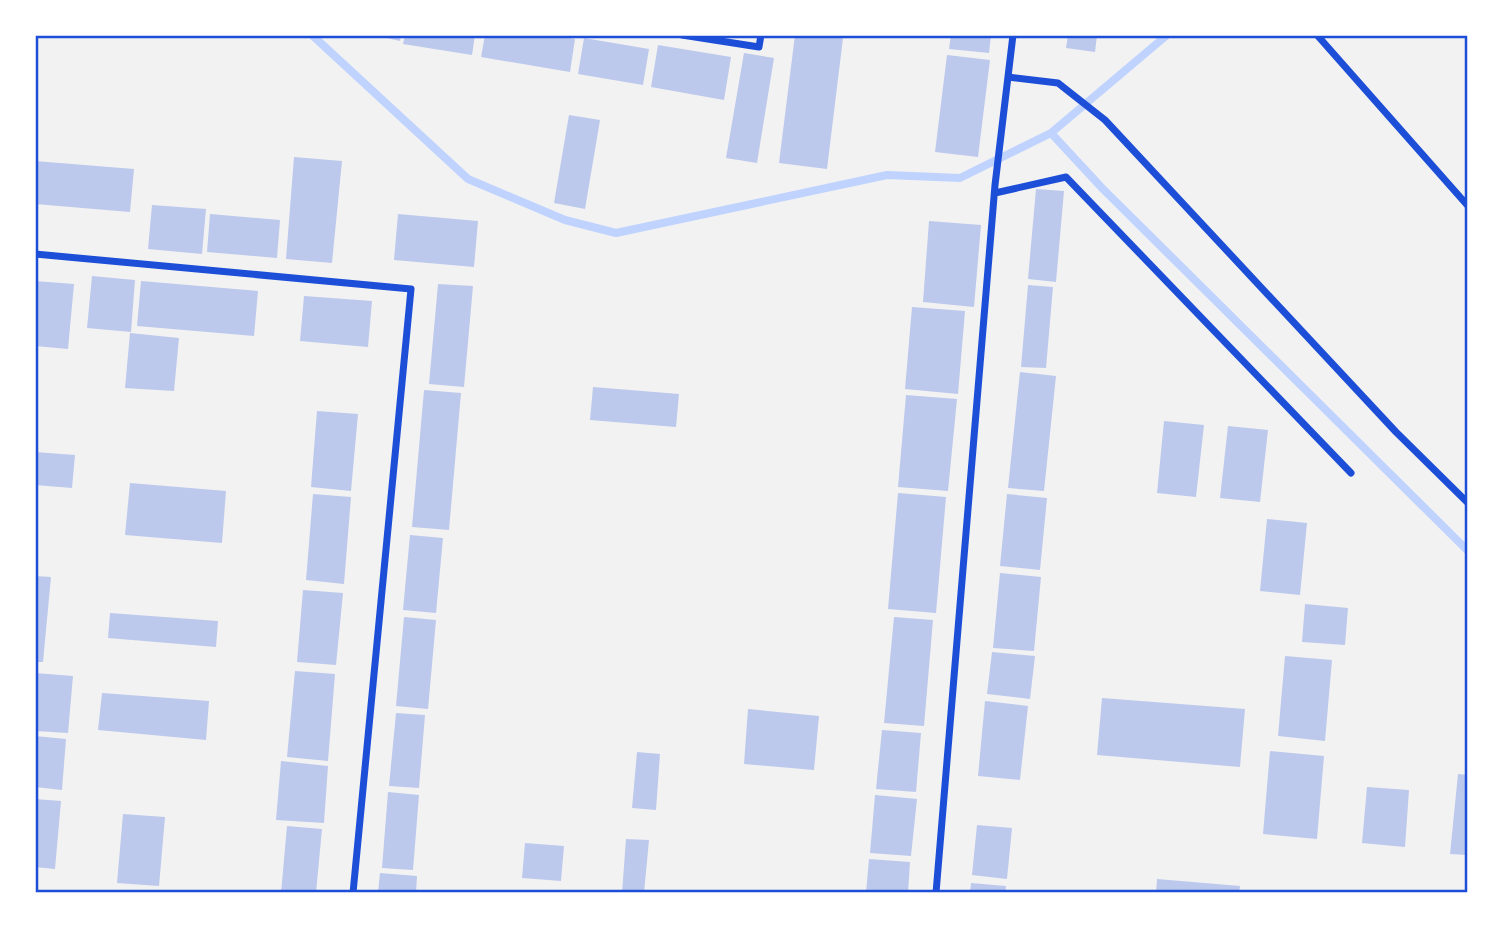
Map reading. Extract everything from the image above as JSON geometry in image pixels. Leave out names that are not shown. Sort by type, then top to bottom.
[{"type":"street","points":[[682,35],[759,47],[761,35]]},
{"type":"street","points":[[936,893],[995,189],[1013,35]]},
{"type":"street","points":[[1317,35],[1468,206]]},
{"type":"street","points":[[1008,78],[1058,83],[1105,120],[1396,432],[1468,503]]},
{"type":"street","points":[[995,189],[1066,177],[1351,473]]},
{"type":"street","points":[[35,254],[411,289],[353,893]]},
{"type":"building","points":[[373,35],[401,35],[400,41]]},
{"type":"building","points":[[405,35],[475,35],[472,55],[403,44]]},
{"type":"building","points":[[485,35],[554,35],[575,39],[570,72],[481,57]]},
{"type":"building","points":[[795,35],[843,38],[827,169],[779,163]]},
{"type":"building","points":[[951,35],[991,35],[989,53],[949,49]]},
{"type":"building","points":[[1068,35],[1097,35],[1095,52],[1066,48]]},
{"type":"building","points":[[584,38],[649,49],[643,85],[578,74]]},
{"type":"building","points":[[658,45],[731,57],[724,100],[651,87]]},
{"type":"building","points":[[744,53],[774,58],[757,163],[726,158]]},
{"type":"building","points":[[947,55],[990,60],[978,157],[935,152]]},
{"type":"building","points":[[569,115],[600,120],[585,209],[554,203]]},
{"type":"building","points":[[294,157],[342,161],[332,263],[286,259]]},
{"type":"building","points":[[35,161],[134,169],[130,212],[35,204]]},
{"type":"building","points":[[1036,189],[1064,191],[1056,282],[1028,279]]},
{"type":"building","points":[[152,205],[206,209],[202,254],[148,249]]},
{"type":"building","points":[[210,214],[280,220],[277,258],[207,252]]},
{"type":"building","points":[[398,214],[478,221],[474,267],[394,260]]},
{"type":"building","points":[[929,221],[981,225],[974,307],[923,302]]},
{"type":"building","points":[[92,276],[135,280],[131,332],[87,328]]},
{"type":"building","points":[[35,281],[74,284],[68,349],[35,346]]},
{"type":"building","points":[[141,281],[258,291],[254,336],[137,326]]},
{"type":"building","points":[[438,284],[473,286],[464,387],[429,384]]},
{"type":"building","points":[[1028,285],[1053,287],[1046,368],[1021,367]]},
{"type":"building","points":[[304,296],[372,301],[368,347],[300,341]]},
{"type":"building","points":[[912,307],[965,311],[958,394],[905,389]]},
{"type":"building","points":[[130,333],[179,338],[174,391],[125,388]]},
{"type":"building","points":[[1020,372],[1056,376],[1044,491],[1008,488]]},
{"type":"building","points":[[593,387],[679,394],[676,427],[590,420]]},
{"type":"building","points":[[424,390],[461,393],[449,530],[412,527]]},
{"type":"building","points":[[906,395],[957,399],[948,491],[898,487]]},
{"type":"building","points":[[317,411],[358,414],[351,491],[311,487]]},
{"type":"building","points":[[1164,421],[1204,425],[1196,497],[1157,493]]},
{"type":"building","points":[[1228,426],[1268,430],[1260,502],[1220,498]]},
{"type":"building","points":[[35,452],[75,455],[72,488],[35,485]]},
{"type":"building","points":[[130,483],[226,491],[222,543],[125,535]]},
{"type":"building","points":[[898,493],[946,497],[936,613],[888,609]]},
{"type":"building","points":[[313,494],[351,497],[344,584],[306,580]]},
{"type":"building","points":[[1007,494],[1047,498],[1040,570],[1000,566]]},
{"type":"building","points":[[1267,519],[1307,523],[1300,595],[1260,591]]},
{"type":"building","points":[[410,535],[443,538],[436,613],[403,610]]},
{"type":"building","points":[[1000,573],[1041,577],[1034,651],[993,648]]},
{"type":"building","points":[[35,576],[51,577],[43,662],[35,662]]},
{"type":"building","points":[[303,590],[343,593],[336,665],[297,662]]},
{"type":"building","points":[[1305,604],[1348,608],[1345,645],[1302,642]]},
{"type":"building","points":[[110,613],[218,621],[216,647],[108,638]]},
{"type":"building","points":[[404,617],[436,620],[428,709],[396,706]]},
{"type":"building","points":[[894,617],[933,620],[924,726],[884,723]]},
{"type":"building","points":[[992,652],[1035,656],[1030,699],[987,694]]},
{"type":"building","points":[[1285,656],[1332,660],[1325,741],[1278,736]]},
{"type":"building","points":[[295,671],[335,674],[328,761],[287,757]]},
{"type":"building","points":[[35,673],[73,676],[68,733],[35,731]]},
{"type":"building","points":[[102,693],[209,701],[206,740],[98,730]]},
{"type":"building","points":[[1102,698],[1245,709],[1240,767],[1097,755]]},
{"type":"building","points":[[985,701],[1028,706],[1020,780],[978,776]]},
{"type":"building","points":[[748,709],[819,716],[814,770],[744,764]]},
{"type":"building","points":[[396,713],[425,715],[419,788],[389,786]]},
{"type":"building","points":[[882,730],[921,733],[916,792],[876,789]]},
{"type":"building","points":[[35,736],[66,739],[62,790],[35,787]]},
{"type":"building","points":[[1270,751],[1324,756],[1317,839],[1263,834]]},
{"type":"building","points":[[637,752],[660,754],[656,810],[632,808]]},
{"type":"building","points":[[281,761],[328,766],[324,823],[276,820]]},
{"type":"building","points":[[1458,774],[1468,775],[1468,855],[1450,854]]},
{"type":"building","points":[[1367,787],[1409,790],[1405,847],[1362,843]]},
{"type":"building","points":[[388,792],[419,795],[413,870],[382,868]]},
{"type":"building","points":[[875,795],[917,799],[911,856],[870,853]]},
{"type":"building","points":[[35,799],[61,801],[55,869],[35,867]]},
{"type":"building","points":[[123,814],[165,817],[159,886],[117,883]]},
{"type":"building","points":[[977,825],[1012,828],[1007,879],[972,875]]},
{"type":"building","points":[[287,826],[322,829],[316,893],[281,893]]},
{"type":"building","points":[[626,839],[649,840],[644,893],[622,893]]},
{"type":"building","points":[[525,843],[564,846],[561,881],[522,878]]},
{"type":"building","points":[[869,859],[910,862],[908,893],[866,893]]},
{"type":"building","points":[[380,873],[417,876],[416,893],[378,893]]},
{"type":"building","points":[[1157,879],[1240,886],[1239,893],[1156,893]]},
{"type":"building","points":[[971,883],[1006,886],[1005,893],[970,893]]},
{"type":"waterway","points":[[312,35],[468,179],[565,220],[616,233],[887,175],[960,178],[1051,133],[1102,188],[1468,551]]},
{"type":"waterway","points":[[1051,133],[1167,35]]}]
